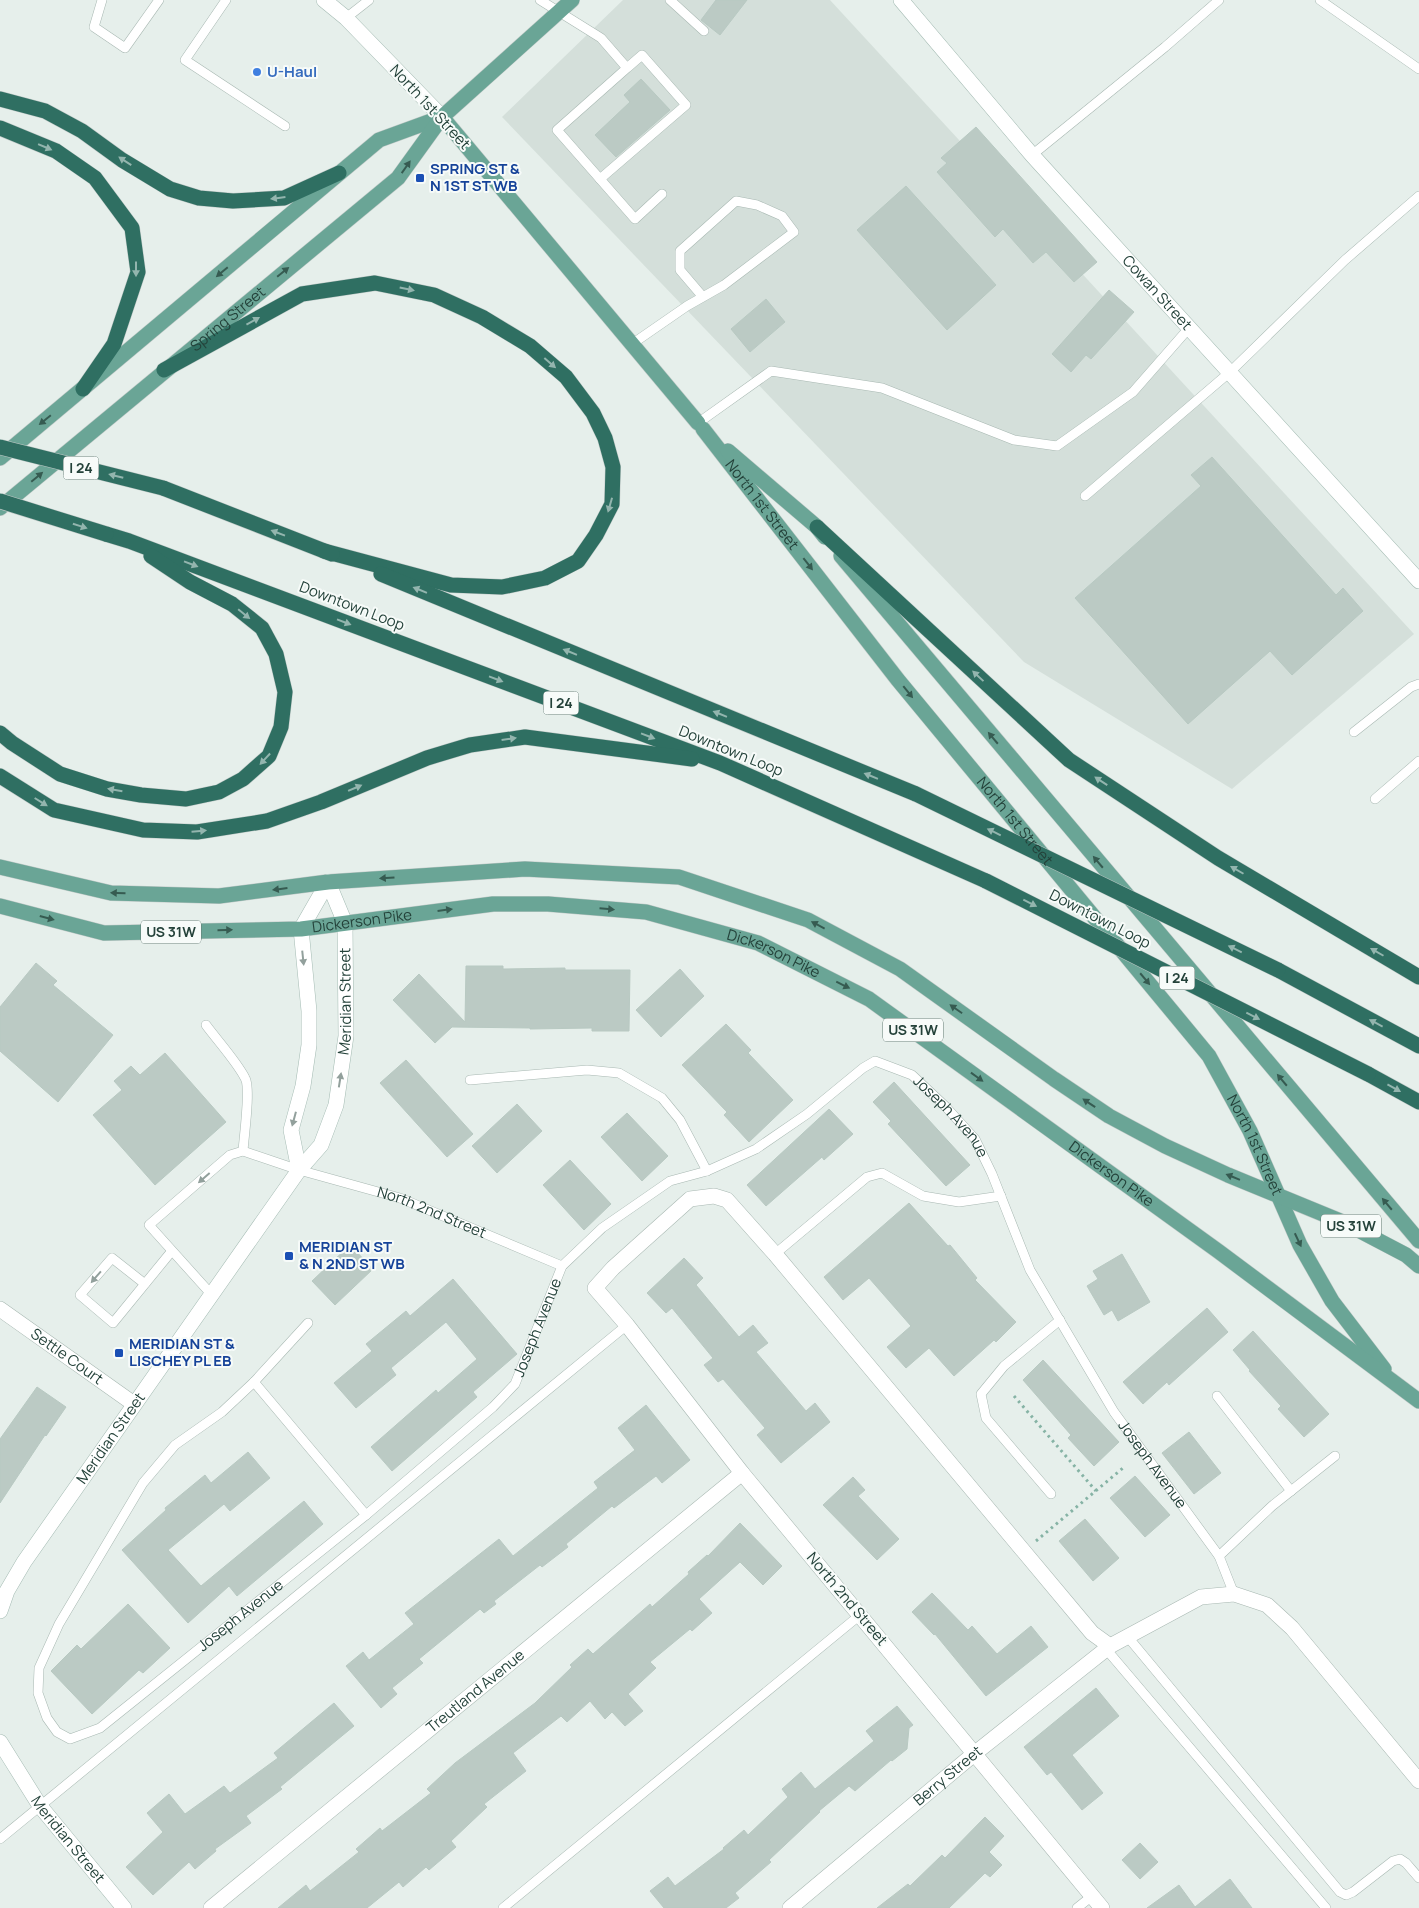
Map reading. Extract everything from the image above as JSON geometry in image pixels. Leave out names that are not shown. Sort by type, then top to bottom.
[{"type":"highway","points":[[0,99],[45,112],[82,131],[122,160],[170,189],[199,198],[233,201],[284,198],[339,173]]},
{"type":"highway","points":[[0,128],[56,151],[94,178],[132,228],[138,272],[114,344],[83,389]]},
{"type":"highway","points":[[164,370],[302,294],[375,282],[434,295],[482,317],[530,346],[566,377],[593,413],[606,438],[613,467],[612,504],[596,536],[578,561],[545,578],[502,587],[451,585],[324,551]]},
{"type":"highway","name":"Downtown Loop","points":[[0,447],[163,488],[324,551],[916,794],[1278,970],[1419,1046]]},
{"type":"highway","name":"Downtown Loop","points":[[0,501],[130,541],[720,763],[986,881],[1368,1074],[1419,1102]]},
{"type":"highway","points":[[817,527],[1069,760],[1218,858],[1419,977]]},
{"type":"highway","points":[[0,732],[60,774],[107,789],[140,795],[186,799],[219,792],[243,780],[269,756],[281,728],[285,692],[276,654],[262,628],[232,604],[190,582],[130,541]]},
{"type":"highway","points":[[0,776],[54,810],[143,830],[197,832],[267,821],[321,802],[427,758],[470,744],[525,737],[720,763]]},
{"type":"main road","name":"Spring Street","points":[[0,508],[164,370],[398,178],[442,117],[572,0]]},
{"type":"main road","name":"Spring Street","points":[[0,458],[380,140],[442,117]]},
{"type":"main road","name":"North 1st Street","points":[[442,117],[700,426],[898,680],[1209,1056],[1250,1131],[1300,1245],[1332,1301],[1395,1383]]},
{"type":"main road","name":"North 1st Street","points":[[700,426],[817,527],[1419,1241]]},
{"type":"main road","name":"US 31W","points":[[0,867],[110,893],[218,896],[328,882],[525,868],[680,877],[808,920],[900,969],[1109,1116],[1164,1146],[1369,1234],[1406,1255],[1419,1266]]},
{"type":"main road","name":"Dickerson Pike","points":[[0,906],[104,933],[300,929],[494,904],[548,904],[646,912],[758,944],[869,999],[1218,1251],[1419,1401]]},
{"type":"street","name":"North 1st Street","points":[[324,0],[346,18],[442,117]]},
{"type":"street","name":"Cowan Street","points":[[901,0],[1032,155],[1419,581]]},
{"type":"street","name":"Meridian Street","points":[[0,1611],[7,1591],[24,1562],[299,1170],[320,1145],[336,1105],[346,1036],[345,923],[328,882]]},
{"type":"street","points":[[299,1170],[291,1130],[303,1086],[309,1037],[309,1011],[300,929],[328,882]]},
{"type":"street","name":"North 2nd Street","points":[[775,1254],[727,1200],[714,1196],[690,1199],[612,1268],[595,1288],[627,1325],[742,1473],[1102,1908]]},
{"type":"street","points":[[775,1254],[1092,1633],[1108,1648],[1201,1597],[1234,1594],[1267,1605],[1292,1628],[1419,1782]]},
{"type":"street","name":"Settle Court","points":[[0,1309],[134,1404]]},
{"type":"street","name":"Treutland Avenue","points":[[211,1908],[742,1473]]},
{"type":"street","name":"Berry Street","points":[[790,1908],[974,1754],[1108,1648]]},
{"type":"street","name":"Meridian Street","points":[[0,1742],[40,1806],[124,1908]]},
{"type":"lane","points":[[102,0],[94,27],[125,48],[159,0]]},
{"type":"lane","points":[[226,0],[185,60],[285,126]]},
{"type":"lane","points":[[346,18],[369,0]]},
{"type":"lane","points":[[540,0],[601,38],[627,68]]},
{"type":"lane","points":[[670,0],[704,31]]},
{"type":"lane","points":[[1032,155],[1165,48],[1219,0]]},
{"type":"lane","points":[[1320,0],[1419,69]]},
{"type":"lane","points":[[600,179],[686,105],[642,55],[558,130],[600,179],[635,219],[662,194]]},
{"type":"lane","points":[[1085,496],[1230,372],[1344,260],[1419,196]]},
{"type":"lane","points":[[632,344],[724,285],[794,232],[782,216],[758,205],[736,201],[680,251],[680,270],[703,297]]},
{"type":"lane","points":[[700,426],[771,371],[882,388],[1014,440],[1058,446],[1133,392],[1190,328]]},
{"type":"lane","points":[[1354,732],[1411,687],[1419,684]]},
{"type":"lane","points":[[1375,799],[1419,761]]},
{"type":"lane","points":[[206,1025],[246,1079],[249,1092],[245,1114],[243,1151],[230,1155],[149,1226],[211,1294]]},
{"type":"lane","name":"Joseph Avenue","points":[[308,1323],[254,1382],[222,1412],[175,1444],[143,1483],[59,1624],[39,1668],[38,1693],[47,1718],[57,1732],[70,1739],[100,1728],[366,1515],[493,1408],[515,1384],[562,1266],[602,1228],[670,1182],[707,1171],[756,1149],[807,1114],[863,1068],[875,1061],[912,1075],[946,1107],[975,1139],[1001,1196],[1030,1270],[1114,1412],[1219,1556],[1234,1594]]},
{"type":"lane","points":[[470,1080],[587,1070],[619,1073],[662,1098],[680,1120],[707,1171]]},
{"type":"lane","name":"North 2nd Street","points":[[243,1151],[299,1170],[400,1198],[562,1266]]},
{"type":"lane","points":[[775,1254],[867,1177],[882,1173],[923,1196],[959,1202],[1001,1196]]},
{"type":"lane","points":[[145,1284],[112,1258],[80,1296],[113,1323],[172,1252]]},
{"type":"lane","points":[[1051,1494],[986,1418],[981,1394],[1004,1366],[1060,1320]]},
{"type":"lane","points":[[0,1838],[627,1325]]},
{"type":"lane","points":[[254,1382],[366,1515]]},
{"type":"lane","points":[[1216,1396],[1291,1491]]},
{"type":"lane","points":[[1219,1556],[1272,1506],[1335,1456]]},
{"type":"lane","points":[[503,1908],[860,1615]]},
{"type":"lane","points":[[1127,1636],[1340,1892],[1346,1894],[1353,1892],[1393,1861],[1400,1859],[1419,1878]]},
{"type":"lane","points":[[1108,1648],[1326,1908]]},
{"type":"lane","points":[[1077,1908],[1092,1896]]},
{"type":"path","points":[[1014,1396],[1096,1491]]},
{"type":"path","points":[[1030,1546],[1124,1468]]},
{"type":"shaded area","points":[[623,0],[830,0],[1414,634],[1232,789],[1024,662],[502,117]]},
{"type":"building","points":[[716,0],[747,0],[720,35],[701,20]]},
{"type":"building","points":[[641,79],[670,110],[616,157],[595,135],[630,102],[624,95]]},
{"type":"building","points":[[976,127],[1097,262],[1074,282],[1046,252],[1033,263],[1003,229],[995,237],[937,172],[947,163],[941,158]]},
{"type":"building","points":[[906,186],[996,285],[947,330],[857,230]]},
{"type":"building","points":[[1109,290],[1134,312],[1091,359],[1086,355],[1071,372],[1052,354]]},
{"type":"building","points":[[766,299],[785,322],[750,352],[731,329]]},
{"type":"building","points":[[1212,457],[1336,595],[1343,588],[1363,611],[1292,675],[1270,651],[1188,724],[1075,598],[1201,486],[1191,475]]},
{"type":"building","points":[[36,963],[57,981],[53,985],[113,1035],[58,1102],[0,1051],[0,1007]]},
{"type":"building","points":[[466,966],[503,966],[503,969],[630,970],[629,1031],[592,1031],[592,1028],[452,1027],[435,1043],[393,1000],[419,974],[465,1022]]},
{"type":"building","points":[[680,969],[704,996],[661,1037],[636,1010]]},
{"type":"building","points":[[726,1024],[751,1050],[748,1053],[793,1100],[749,1142],[724,1115],[727,1112],[682,1065]]},
{"type":"building","points":[[165,1053],[226,1122],[155,1185],[93,1115],[122,1090],[114,1081],[131,1066],[140,1075]]},
{"type":"building","points":[[406,1060],[473,1134],[447,1157],[380,1083]]},
{"type":"building","points":[[894,1082],[970,1165],[946,1186],[888,1124],[891,1121],[873,1102]]},
{"type":"building","points":[[517,1104],[542,1131],[497,1173],[472,1146]]},
{"type":"building","points":[[829,1109],[853,1134],[824,1160],[822,1157],[766,1206],[747,1185]]},
{"type":"building","points":[[627,1113],[668,1156],[642,1181],[601,1137]]},
{"type":"building","points":[[570,1160],[611,1204],[584,1230],[543,1185]]},
{"type":"building","points":[[909,1203],[948,1246],[950,1245],[977,1278],[975,1280],[1016,1322],[996,1342],[994,1340],[954,1376],[929,1348],[906,1368],[887,1347],[911,1326],[869,1278],[843,1300],[824,1277]]},
{"type":"building","points":[[350,1245],[373,1269],[335,1305],[312,1281]]},
{"type":"building","points":[[1122,1254],[1150,1302],[1118,1321],[1112,1310],[1104,1315],[1087,1286],[1098,1279],[1093,1271]]},
{"type":"building","points":[[684,1258],[703,1278],[696,1285],[739,1337],[753,1325],[768,1343],[756,1352],[806,1411],[815,1403],[830,1422],[781,1463],[757,1435],[765,1428],[723,1379],[718,1382],[704,1365],[713,1358],[672,1308],[666,1313],[647,1293]]},
{"type":"building","points":[[453,1279],[517,1354],[473,1392],[477,1397],[392,1471],[371,1447],[436,1390],[438,1393],[477,1359],[446,1322],[391,1368],[396,1375],[356,1408],[334,1383],[372,1351],[366,1344],[406,1311],[410,1316]]},
{"type":"building","points":[[1207,1308],[1228,1332],[1169,1385],[1167,1382],[1143,1404],[1123,1382]]},
{"type":"building","points":[[1253,1331],[1329,1414],[1304,1437],[1278,1409],[1281,1406],[1249,1371],[1233,1350]]},
{"type":"building","points":[[1043,1360],[1119,1442],[1094,1466],[1068,1438],[1071,1435],[1023,1380]]},
{"type":"building","points":[[37,1387],[66,1407],[0,1503],[0,1439]]},
{"type":"building","points":[[646,1405],[690,1460],[662,1483],[656,1476],[614,1508],[612,1506],[566,1544],[568,1547],[542,1567],[540,1565],[494,1601],[496,1604],[484,1613],[480,1609],[419,1659],[423,1663],[392,1688],[397,1694],[381,1708],[346,1666],[363,1652],[369,1660],[414,1624],[405,1613],[499,1539],[513,1556],[598,1488],[594,1482],[635,1450],[618,1428]]},
{"type":"building","points":[[1189,1432],[1221,1473],[1194,1494],[1162,1453]]},
{"type":"building","points":[[248,1452],[270,1478],[230,1511],[224,1504],[168,1550],[201,1586],[304,1501],[323,1524],[237,1596],[229,1586],[188,1623],[122,1550],[166,1510],[165,1508],[205,1475],[211,1483]]},
{"type":"building","points":[[1135,1476],[1170,1515],[1145,1537],[1110,1498]]},
{"type":"building","points":[[853,1477],[865,1490],[858,1496],[899,1539],[877,1560],[823,1505]]},
{"type":"building","points":[[1085,1519],[1119,1558],[1093,1581],[1059,1541]]},
{"type":"building","points":[[740,1523],[782,1566],[763,1585],[740,1562],[699,1599],[712,1613],[692,1631],[690,1629],[650,1662],[656,1668],[628,1694],[643,1711],[625,1726],[612,1712],[605,1719],[590,1701],[567,1722],[561,1716],[513,1753],[526,1771],[484,1804],[487,1807],[451,1841],[456,1847],[429,1870],[426,1867],[403,1887],[399,1882],[367,1908],[278,1908],[306,1885],[310,1891],[359,1852],[356,1849],[380,1828],[382,1831],[431,1793],[427,1789],[455,1763],[535,1703],[572,1667],[570,1665],[588,1649],[593,1654],[650,1604],[652,1607],[689,1574],[688,1572],[708,1556]]},
{"type":"building","points":[[932,1593],[968,1630],[972,1626],[997,1654],[1031,1626],[1048,1647],[986,1696],[935,1634],[912,1612]]},
{"type":"building","points":[[128,1604],[170,1648],[143,1673],[139,1670],[92,1714],[51,1671],[77,1645],[81,1649]]},
{"type":"building","points":[[1096,1688],[1119,1716],[1072,1755],[1103,1793],[1082,1810],[1051,1772],[1047,1775],[1024,1747]]},
{"type":"building","points":[[334,1703],[354,1726],[280,1787],[282,1789],[246,1816],[251,1823],[215,1849],[216,1851],[195,1869],[189,1862],[153,1895],[126,1867],[163,1832],[147,1813],[169,1794],[185,1814],[224,1786],[230,1793],[278,1758],[274,1753]]},
{"type":"building","points":[[897,1706],[913,1725],[909,1728],[907,1749],[855,1791],[849,1786],[819,1811],[769,1860],[771,1862],[735,1893],[739,1898],[726,1908],[664,1908],[650,1891],[668,1877],[675,1886],[724,1849],[744,1830],[748,1835],[788,1797],[782,1789],[801,1772],[815,1789],[874,1741],[866,1731]]},
{"type":"building","points":[[985,1817],[1004,1836],[989,1852],[1002,1865],[990,1877],[985,1873],[949,1908],[877,1908],[908,1884],[910,1886],[942,1855],[945,1858]]},
{"type":"building","points":[[1140,1843],[1158,1862],[1140,1879],[1122,1860]]},
{"type":"building","points":[[1230,1879],[1252,1908],[1147,1908],[1179,1885],[1195,1907]]},
{"type":"place","name":"U-Haul","points":[[257,72]]},
{"type":"place","name":"SPRING ST & N 1ST ST WB","points":[[420,178]]},
{"type":"place","name":"MERIDIAN ST & N 2ND ST WB","points":[[289,1256]]},
{"type":"place","name":"MERIDIAN ST & LISCHEY PL EB","points":[[119,1353]]}]
